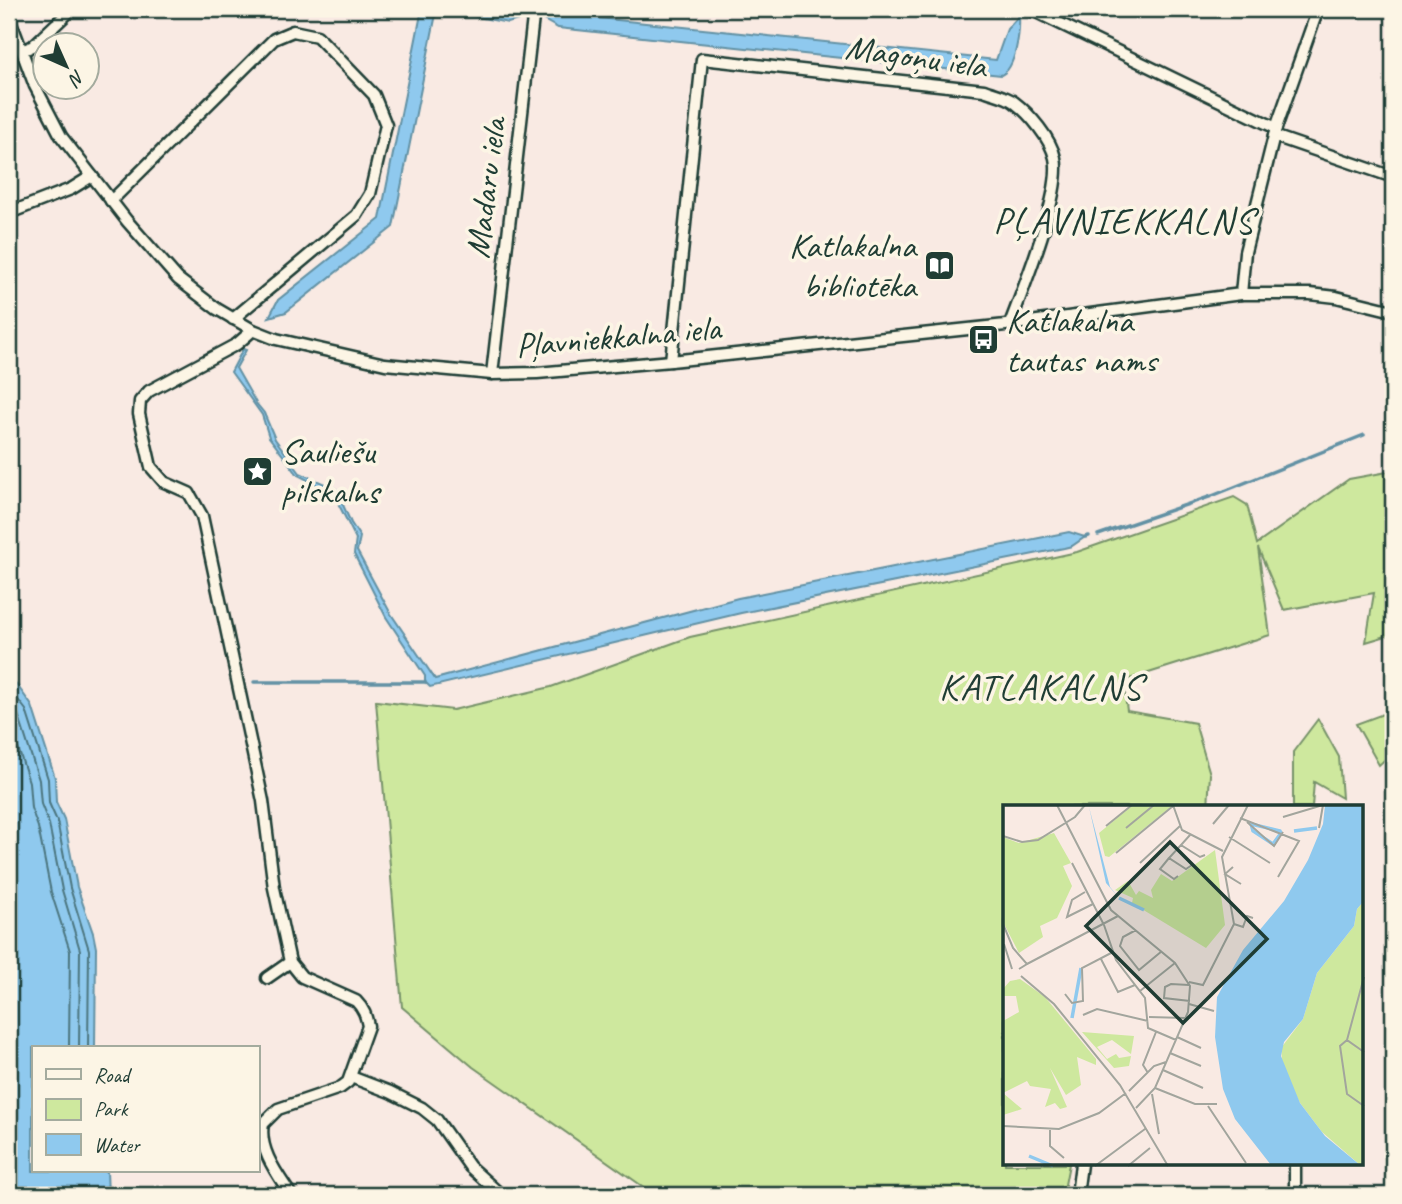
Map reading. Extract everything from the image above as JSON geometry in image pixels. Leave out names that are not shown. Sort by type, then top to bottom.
[{"type":"street","points":[[22,51],[33,46],[72,9]]},
{"type":"street","name":"Madaru iela","points":[[492,374],[534,9]]},
{"type":"street","points":[[1030,9],[1275,132],[1393,177]]},
{"type":"street","points":[[1241,294],[1245,252],[1275,132],[1318,9]]},
{"type":"street","name":"Pļavniekkalna iela","points":[[9,17],[35,86],[61,136],[111,201],[178,279],[197,296],[253,330],[276,339],[385,364],[492,374],[537,373],[1010,324],[1241,294],[1310,294],[1336,297],[1393,311]]},
{"type":"street","points":[[111,201],[275,38],[293,31],[317,36],[374,96],[386,125],[370,194],[357,215],[233,319]]},
{"type":"street","name":"Magoņu iela","points":[[671,361],[702,59],[984,90],[1013,101],[1039,126],[1055,158],[1055,184],[1048,214],[1010,324]]},
{"type":"street","points":[[9,213],[71,189],[92,176]]},
{"type":"street","points":[[253,330],[237,344],[149,391],[140,401],[139,414],[151,467],[164,482],[189,492],[202,516],[263,801],[274,888],[290,962],[302,977],[356,1001],[363,1008],[368,1026],[351,1077],[340,1087],[278,1108],[263,1124],[262,1141],[267,1154],[291,1195]]},
{"type":"street","points":[[267,978],[290,962]]},
{"type":"street","points":[[351,1077],[422,1108],[436,1120],[470,1167],[501,1195]]},
{"type":"street","points":[[1077,1195],[1081,1166]]},
{"type":"street","points":[[1295,1166],[1295,1195]]},
{"type":"green space","points":[[1393,471],[1393,634],[1366,642],[1374,593],[1284,610],[1258,548],[1270,635],[1123,681],[1127,711],[1195,723],[1210,774],[1208,805],[1003,805],[1003,1166],[1069,1166],[1063,1195],[655,1195],[473,1067],[402,1007],[376,701],[453,710],[551,687],[690,637],[1077,552],[1234,497],[1247,505],[1257,544],[1349,479]]},
{"type":"green space","points":[[1383,714],[1393,720],[1393,752],[1379,765],[1356,724]]},
{"type":"green space","points":[[1318,719],[1339,757],[1342,798],[1314,782],[1312,805],[1293,805],[1293,752]]},
{"type":"water","points":[[422,9],[437,9],[393,227],[286,312],[269,317],[278,300],[380,219]]},
{"type":"water","points":[[437,9],[510,9],[528,17],[508,23]]},
{"type":"water","points":[[560,14],[996,60],[1007,29],[1019,16],[1019,23],[1014,58],[1001,75],[558,28],[542,19]]},
{"type":"water","points":[[243,349],[246,350],[236,368],[264,413],[275,439],[300,473],[336,489],[360,537],[357,551],[391,614],[435,679],[738,598],[1069,532],[1085,537],[1064,548],[741,613],[430,687],[386,617],[354,554],[356,539],[333,493],[298,475],[269,437],[262,415],[231,372]]},
{"type":"water","points":[[9,674],[32,706],[55,778],[56,802],[64,819],[77,887],[96,948],[95,1046],[32,1046],[32,1172],[107,1172],[108,1195],[9,1195]]},
{"type":"waterway","points":[[1098,535],[1212,496],[1364,435]]},
{"type":"waterway","points":[[1085,537],[1089,536]]},
{"type":"waterway","points":[[254,682],[425,682]]},
{"type":"place","name":"Katlakalna bibliotēka","points":[[939,265]]},
{"type":"place","name":"Katlakalna tautas nams","points":[[983,340]]},
{"type":"place","name":"Sauliešu pilskalns","points":[[258,471]]},
{"type":"district","name":"PĻAVNIEKKALNS","points":[[1124,220]]},
{"type":"district","name":"KATLAKALNS","points":[[1041,686]]}]
